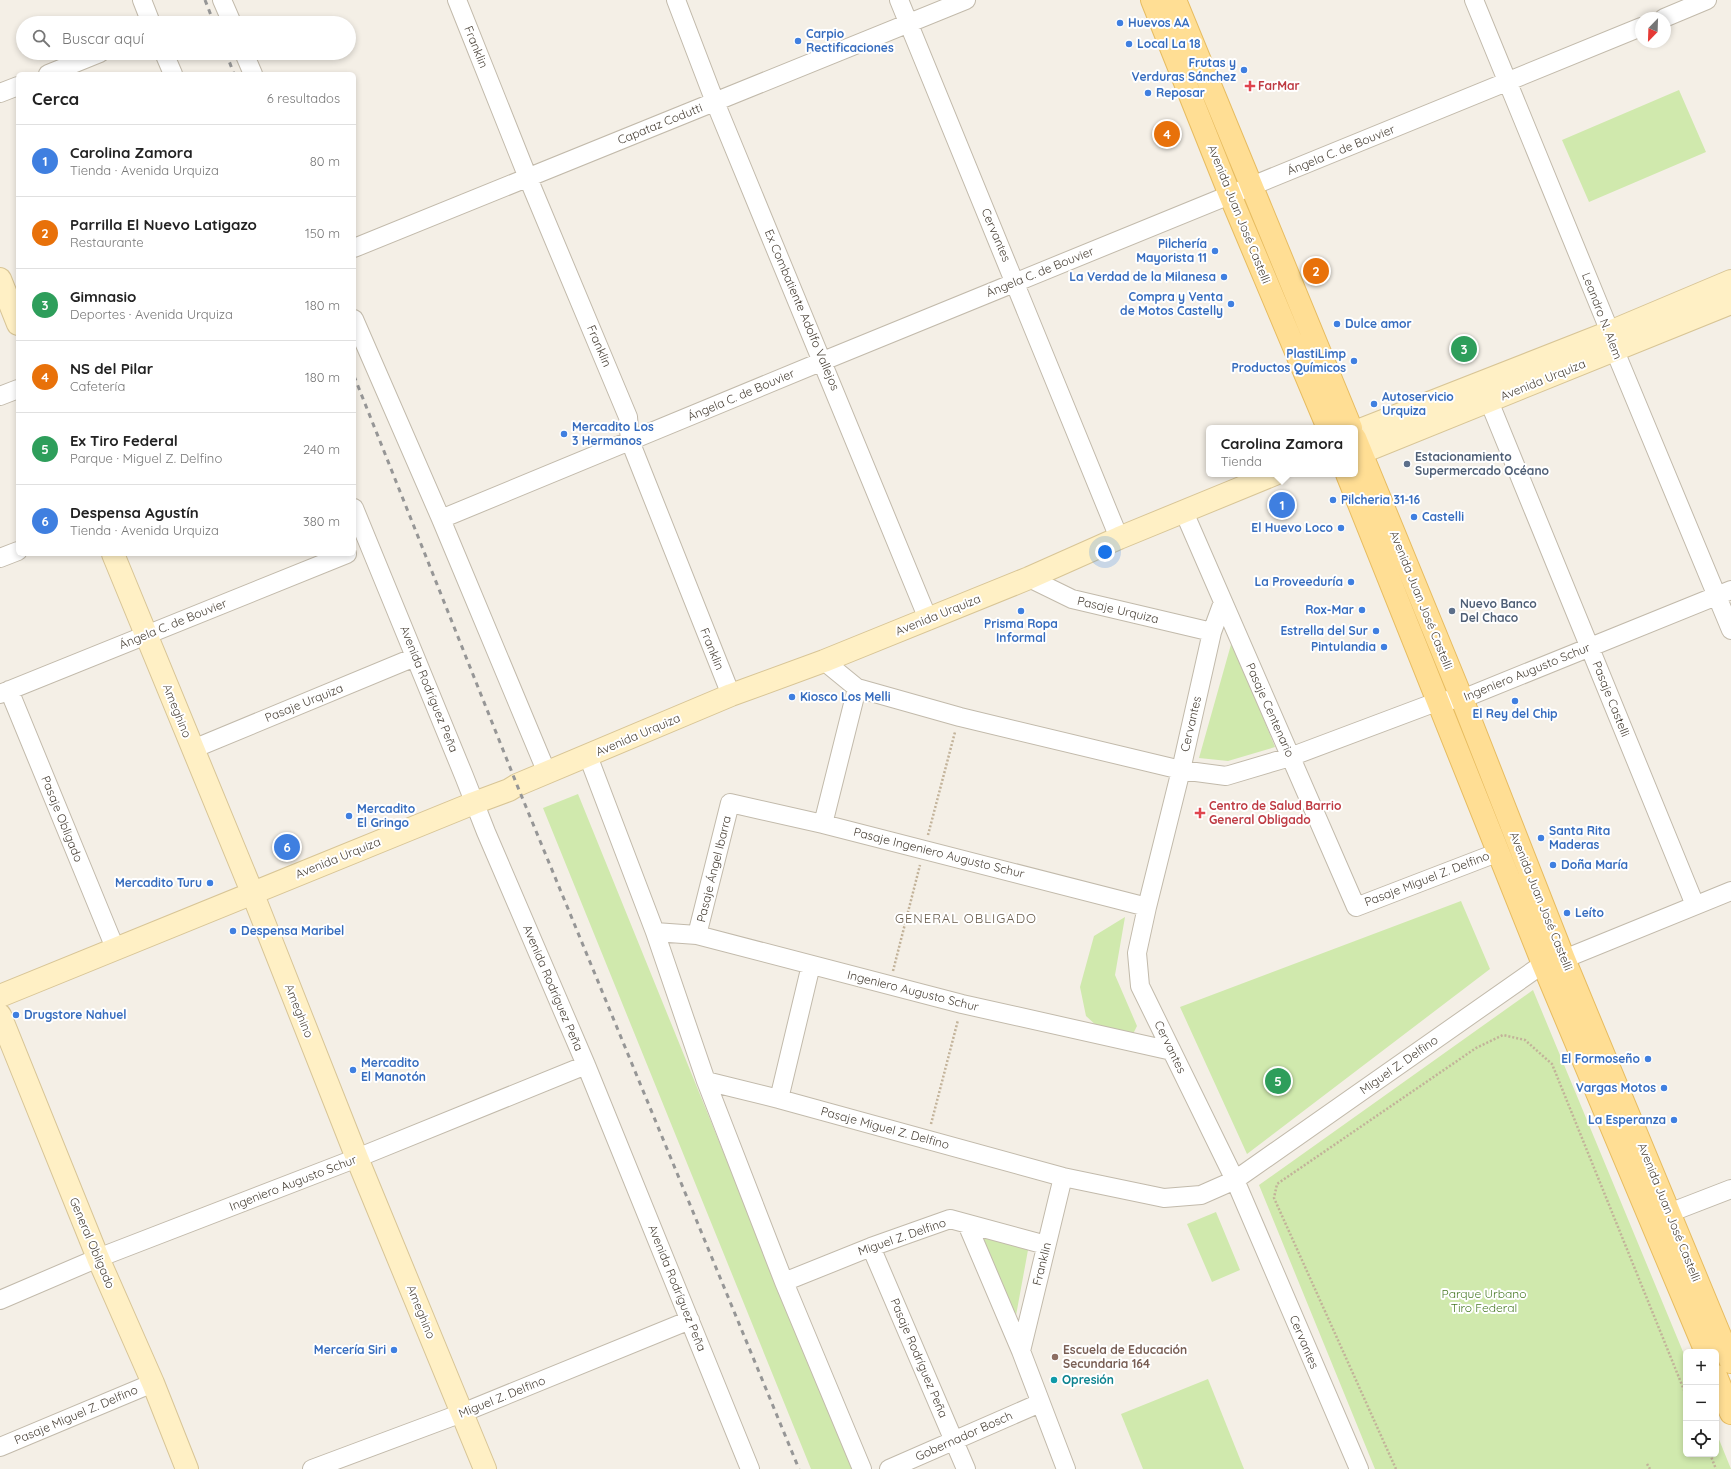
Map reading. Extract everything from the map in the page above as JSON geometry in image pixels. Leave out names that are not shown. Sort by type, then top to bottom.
[{"type":"main road","name":"Avenida Juan José Castelli","points":[[1152,0],[1230,194],[1327,425]]},
{"type":"main road","name":"Avenida Juan José Castelli","points":[[1175,0],[1350,425]]},
{"type":"main road","name":"Avenida Juan José Castelli","points":[[1358,451],[1462,699],[1564,959],[1661,1216],[1705,1349]]},
{"type":"main road","name":"Avenida Juan José Castelli","points":[[1348,477],[1543,964],[1731,1362]]},
{"type":"main road","points":[[1719,1383],[1731,1413]]},
{"type":"street","points":[[142,0],[148,16]]},
{"type":"street","name":"Franklin","points":[[457,0],[528,178],[628,417],[630,441],[731,696]]},
{"type":"street","name":"Ex Combatiente Adolfo Vallejos","points":[[676,0],[716,102],[928,619]]},
{"type":"street","name":"Cervantes","points":[[899,0],[1120,538]]},
{"type":"street","name":"Capataz Codutti","points":[[356,247],[966,0]]},
{"type":"street","name":"Leandro N. Alem","points":[[1474,0],[1612,341],[1724,593],[1731,630]]},
{"type":"street","points":[[1671,15],[1707,0]]},
{"type":"street","points":[[226,1],[230,16]]},
{"type":"street","name":"Ángela C. de Bouvier","points":[[441,519],[1230,194],[1635,30]]},
{"type":"street","points":[[53,72],[83,60]]},
{"type":"street","points":[[167,60],[172,72]]},
{"type":"street","points":[[247,60],[252,72]]},
{"type":"street","points":[[0,93],[16,87]]},
{"type":"street","points":[[0,279],[16,319]]},
{"type":"street","name":"Avenida Urquiza","points":[[1612,341],[1731,281]]},
{"type":"street","name":"Avenida Urquiza","points":[[1358,449],[1485,392],[1612,341],[1731,303]]},
{"type":"street","points":[[356,324],[441,519],[547,773]]},
{"type":"street","points":[[0,396],[16,390]]},
{"type":"street","name":"Avenida Urquiza","points":[[1358,431],[1485,392]]},
{"type":"street","name":"Pasaje Castelli","points":[[1485,392],[1695,905]]},
{"type":"street","name":"Avenida Urquiza","points":[[0,996],[252,892],[509,790],[517,785],[731,696],[824,661],[1029,578],[1120,538],[1268,477]]},
{"type":"street","name":"Pasaje Centenario","points":[[1184,512],[1356,907]]},
{"type":"street","name":"Avenida Rodríguez Peña","points":[[356,518],[362,548],[415,657],[462,769],[486,832],[586,1065],[750,1469]]},
{"type":"street","points":[[0,558],[16,552]]},
{"type":"street","name":"Ameghino","points":[[114,556],[252,892],[357,1158],[485,1469]]},
{"type":"street","name":"Ángela C. de Bouvier","points":[[5,692],[342,556]]},
{"type":"street","name":"Pasaje Urquiza","points":[[1029,578],[1072,599],[1212,632]]},
{"type":"street","name":"Ingeniero Augusto Schur","points":[[857,688],[960,716],[1181,770],[1226,776],[1290,757],[1439,701],[1462,699],[1724,593]]},
{"type":"street","name":"Cervantes","points":[[1223,602],[1212,632],[1181,770],[1137,953],[1140,986],[1235,1180],[1358,1469]]},
{"type":"street","name":"Pasaje Urquiza","points":[[193,749],[415,657]]},
{"type":"street","points":[[823,824],[857,688],[824,661]]},
{"type":"street","name":"Pasaje Obligado","points":[[5,692],[116,948]]},
{"type":"street","points":[[588,756],[655,932],[706,1081],[784,1282],[862,1469]]},
{"type":"street","name":"Pasaje Ingeniero Augusto Schur","points":[[730,803],[823,824],[1147,907]]},
{"type":"street","name":"Pasaje Ángel Ibarra","points":[[697,935],[730,803]]},
{"type":"street","name":"Pasaje Miguel Z. Delfino","points":[[1356,907],[1499,852]]},
{"type":"street","name":"Miguel Z. Delfino","points":[[1063,1177],[1164,1198],[1201,1195],[1235,1180],[1543,964],[1564,959],[1731,891]]},
{"type":"street","name":"Ingeniero Augusto Schur","points":[[655,932],[697,935],[962,1004],[1172,1051]]},
{"type":"street","points":[[779,1099],[811,965]]},
{"type":"street","name":"General Obligado","points":[[0,1015],[98,1258],[153,1383],[187,1469]]},
{"type":"street","name":"Ingeniero Augusto Schur","points":[[0,1300],[98,1258],[357,1158],[586,1065]]},
{"type":"street","name":"Pasaje Miguel Z. Delfino","points":[[706,1081],[779,1099],[1063,1177]]},
{"type":"street","name":"Franklin","points":[[1021,1351],[1063,1177]]},
{"type":"street","points":[[1661,1216],[1731,1190]]},
{"type":"street","name":"Miguel Z. Delfino","points":[[784,1282],[871,1247],[950,1219],[1046,1245]]},
{"type":"street","points":[[967,1224],[1021,1351],[1066,1469]]},
{"type":"street","name":"Pasaje Rodríguez Peña","points":[[871,1247],[966,1469]]},
{"type":"street","name":"Miguel Z. Delfino","points":[[312,1469],[462,1413],[690,1320]]},
{"type":"street","name":"Pasaje Miguel Z. Delfino","points":[[0,1447],[153,1383]]},
{"type":"street","name":"Gobernador Bosch","points":[[889,1469],[1040,1403]]},
{"type":"path","points":[[926,1140],[962,1004]]},
{"type":"path","points":[[1396,1469],[1274,1198],[1278,1184],[1476,1048],[1503,1035],[1525,1040],[1552,1064],[1683,1388]]},
{"type":"path","points":[[1711,1457],[1716,1469]]},
{"type":"path","points":[[1647,1464],[1650,1469]]},
{"type":"green space","points":[[1679,90],[1706,152],[1589,202],[1562,140]]},
{"type":"green space","points":[[1232,641],[1275,747],[1228,761],[1199,758]]},
{"type":"green space","points":[[578,794],[852,1469],[811,1469],[543,808]]},
{"type":"green space","points":[[1461,901],[1490,969],[1247,1154],[1180,1007]]},
{"type":"green space","points":[[1125,917],[1115,975],[1137,1026],[1133,1034],[1098,1027],[1086,1016],[1080,987],[1094,936]]},
{"type":"green space","name":"Parque Urbano Tiro Federal","points":[[1533,990],[1683,1352],[1683,1457],[1719,1457],[1719,1439],[1731,1469],[1375,1469],[1259,1185]]},
{"type":"green space","points":[[1216,1212],[1240,1270],[1212,1282],[1187,1224]]},
{"type":"green space","points":[[979,1235],[1028,1250],[1015,1321]]},
{"type":"green space","points":[[1208,1379],[1244,1469],[1143,1469],[1121,1414]]},
{"type":"railway","points":[[205,0],[211,16]]},
{"type":"railway","points":[[229,60],[233,72]]},
{"type":"railway","points":[[356,381],[517,785],[799,1469]]},
{"type":"place","name":"Huevos AA","points":[[1120,23]]},
{"type":"place","name":"Carpio Rectificaciones","points":[[798,41]]},
{"type":"place","name":"Local La 18","points":[[1129,44]]},
{"type":"place","name":"Frutas y Verduras Sánchez","points":[[1244,70]]},
{"type":"place","name":"FarMar","points":[[1250,86]]},
{"type":"place","name":"Reposar","points":[[1148,93]]},
{"type":"place","name":"NS del Pilar","points":[[1167,134]]},
{"type":"place","name":"Pilchería Mayorista 11","points":[[1215,251]]},
{"type":"place","name":"Parrilla El Nuevo Latigazo","points":[[1316,271]]},
{"type":"place","name":"La Verdad de la Milanesa","points":[[1224,277]]},
{"type":"place","name":"Compra y Venta de Motos Castelly","points":[[1231,304]]},
{"type":"place","name":"Dulce amor","points":[[1337,324]]},
{"type":"place","name":"Gimnasio","points":[[1464,349]]},
{"type":"place","name":"PlastiLimp Productos Químicos","points":[[1354,361]]},
{"type":"place","name":"Autoservicio Urquiza","points":[[1374,404]]},
{"type":"place","name":"Mercadito Los 3 Hermanos","points":[[564,434]]},
{"type":"place","name":"Estacionamiento Supermercado Océano","points":[[1407,464]]},
{"type":"place","name":"Pilcheria 31-16","points":[[1333,500]]},
{"type":"place","name":"Carolina Zamora","points":[[1282,505]]},
{"type":"place","name":"Castelli","points":[[1414,517]]},
{"type":"place","name":"El Huevo Loco","points":[[1341,528]]},
{"type":"place","name":"La Proveeduría","points":[[1351,582]]},
{"type":"place","name":"Rox-Mar","points":[[1362,610]]},
{"type":"place","name":"Prisma Ropa Informal","points":[[1021,611]]},
{"type":"place","name":"Nuevo Banco Del Chaco","points":[[1452,611]]},
{"type":"place","name":"Estrella del Sur","points":[[1376,631]]},
{"type":"place","name":"Pintulandia","points":[[1384,647]]},
{"type":"place","name":"Kiosco Los Melli","points":[[792,697]]},
{"type":"place","name":"El Rey del Chip","points":[[1515,701]]},
{"type":"place","name":"Centro de Salud Barrio General Obligado","points":[[1200,813]]},
{"type":"place","name":"Mercadito El Gringo","points":[[349,816]]},
{"type":"place","name":"Santa Rita Maderas","points":[[1541,838]]},
{"type":"place","name":"Despensa Agustín","points":[[287,847]]},
{"type":"place","name":"Doña María","points":[[1553,865]]},
{"type":"place","name":"Mercadito Turu","points":[[210,883]]},
{"type":"place","name":"Leíto","points":[[1567,913]]},
{"type":"place","name":"Despensa Maribel","points":[[233,931]]},
{"type":"place","name":"Drugstore Nahuel","points":[[16,1015]]},
{"type":"place","name":"El Formoseño","points":[[1648,1059]]},
{"type":"place","name":"Mercadito El Manotón","points":[[353,1070]]},
{"type":"place","name":"Ex Tiro Federal","points":[[1278,1081]]},
{"type":"place","name":"Vargas Motos","points":[[1664,1088]]},
{"type":"place","name":"La Esperanza","points":[[1674,1120]]},
{"type":"place","name":"Mercería Siri","points":[[394,1350]]},
{"type":"place","name":"Escuela de Educación Secundaria 164","points":[[1055,1357]]},
{"type":"place","name":"Opresión","points":[[1054,1380]]},
{"type":"district","name":"GENERAL OBLIGADO","points":[[966,918]]}]
